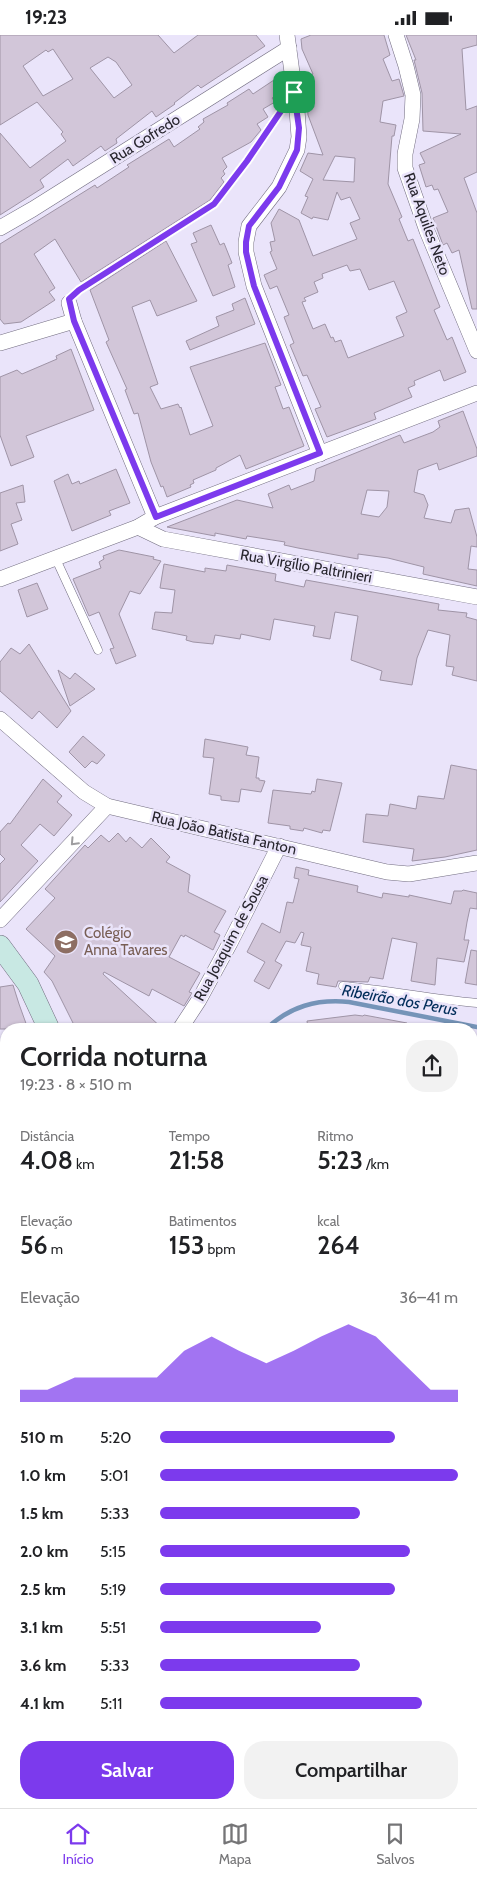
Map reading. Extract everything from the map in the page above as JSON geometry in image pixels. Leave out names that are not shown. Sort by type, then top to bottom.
[{"type":"main road","points":[[0,946],[28,984],[46,1023]]},
{"type":"street","name":"Rua Aquiles Neto","points":[[396,35],[413,95],[405,168],[427,231],[477,351]]},
{"type":"street","points":[[288,42],[299,128],[297,150],[279,187],[249,226],[246,242],[248,264],[254,286],[320,453]]},
{"type":"street","name":"Rua Gofredo","points":[[0,228],[41,204],[288,42]]},
{"type":"street","points":[[69,303],[74,321],[156,517]]},
{"type":"street","points":[[0,343],[74,321]]},
{"type":"street","points":[[0,579],[138,527],[156,517],[477,393]]},
{"type":"street","name":"Rua Virgílio Paltrinieri","points":[[138,527],[163,539],[477,597]]},
{"type":"street","name":"Rua João Batista Fanton","points":[[0,719],[84,792],[107,806],[387,872],[409,874],[477,863]]},
{"type":"street","points":[[0,920],[107,806]]},
{"type":"street","name":"Rua Joaquim de Sousa","points":[[184,1023],[221,959],[279,846]]},
{"type":"lane","points":[[69,303],[73,294],[214,204],[247,161],[294,92]]},
{"type":"lane","points":[[55,557],[98,650]]},
{"type":"lane","points":[[343,986],[380,989],[477,1003]]},
{"type":"building","points":[[0,35],[158,35],[174,53],[198,35],[256,35],[265,46],[201,88],[198,85],[156,117],[152,111],[116,139],[117,143],[105,151],[101,146],[73,166],[68,159],[40,180],[44,187],[0,215],[0,133],[30,168],[66,141],[61,134],[63,132],[37,102],[0,125]],"holes":[[[53,49],[73,79],[43,96],[23,66],[46,50],[48,52]],[[108,57],[116,62],[132,85],[114,98],[90,68]]]},
{"type":"building","points":[[311,35],[384,35],[390,55],[383,59],[392,81],[399,79],[404,96],[383,101],[380,122],[396,125],[394,136],[392,136],[388,184],[402,217],[399,219],[408,241],[413,239],[440,307],[434,310],[447,340],[452,337],[466,372],[444,381],[440,370],[414,381],[415,385],[408,388],[412,397],[374,413],[376,419],[327,437],[315,409],[321,407],[307,375],[303,376],[290,345],[294,343],[284,317],[289,315],[277,286],[270,289],[264,275],[277,269],[270,252],[272,251],[270,242],[275,241],[271,223],[279,209],[299,220],[313,256],[357,239],[350,223],[360,219],[350,197],[341,200],[337,192],[328,220],[313,217],[312,219],[301,213],[308,197],[305,196],[313,179],[300,171],[308,153],[323,155],[308,115],[307,102],[313,99],[304,78],[313,74],[302,49],[301,39]],"holes":[[[335,156],[355,158],[354,182],[323,180]],[[347,265],[350,271],[360,269],[369,290],[394,281],[407,312],[396,317],[404,336],[348,358],[341,340],[335,342],[333,337],[331,338],[325,324],[313,329],[302,302],[306,301],[304,298],[318,292],[314,282],[323,278],[322,274]]]},
{"type":"building","points":[[406,35],[477,35],[477,45],[462,49],[466,110],[477,106],[477,172],[464,178],[477,213],[477,309],[472,309],[459,250],[452,253],[447,243],[443,245],[433,218],[448,212],[438,189],[434,190],[432,185],[426,187],[419,165],[425,163],[420,153],[461,134],[423,131],[422,93],[414,60],[416,60]]},
{"type":"building","points":[[274,80],[281,92],[272,98],[275,102],[263,109],[268,117],[257,124],[261,130],[251,142],[222,158],[227,167],[223,171],[225,174],[221,178],[224,182],[210,200],[81,282],[55,239],[34,254],[55,288],[49,292],[55,300],[21,322],[4,324],[0,319],[0,244],[95,185],[97,188],[129,167],[127,165],[169,139],[174,147],[200,129],[198,127],[204,122],[203,119],[228,105],[227,103],[249,89],[253,94]]},
{"type":"building","points":[[211,225],[220,245],[224,243],[232,263],[228,265],[235,287],[213,296],[191,244],[197,242],[193,233]]},
{"type":"building","points":[[166,241],[197,301],[157,316],[150,300],[132,307],[158,384],[150,387],[161,409],[178,404],[181,407],[190,435],[213,426],[190,367],[265,343],[281,385],[275,387],[283,409],[289,407],[304,446],[246,469],[240,455],[216,468],[216,470],[193,480],[194,483],[190,485],[191,487],[167,497],[151,462],[138,413],[134,414],[125,390],[127,389],[106,342],[109,340],[90,290]]},
{"type":"building","points":[[245,298],[255,324],[190,350],[186,341],[219,326],[216,317],[234,310],[232,304]]},
{"type":"building","points":[[71,349],[94,410],[26,436],[34,457],[11,466],[0,435],[0,377],[17,370],[22,374],[57,359],[56,356]]},
{"type":"building","points":[[463,411],[477,449],[477,456],[439,470],[437,463],[418,470],[414,492],[424,495],[428,505],[424,518],[451,523],[455,510],[469,508],[477,537],[477,547],[471,546],[468,569],[477,570],[477,586],[423,574],[424,567],[388,558],[358,554],[358,559],[284,545],[285,542],[247,536],[246,539],[215,533],[215,536],[167,527],[237,500],[273,508],[268,494],[289,485],[291,490],[314,481],[316,469],[400,435],[404,443],[433,432],[440,427],[438,421]],"holes":[[[367,490],[389,491],[387,507],[379,517],[361,514]]]},
{"type":"building","points":[[116,469],[130,503],[109,511],[111,515],[72,531],[54,481],[68,474],[72,484],[79,481],[80,484]]},
{"type":"building","points":[[23,485],[25,502],[16,503],[22,520],[11,524],[18,544],[0,551],[0,493]]},
{"type":"building","points":[[119,550],[154,557],[153,559],[161,561],[140,594],[130,591],[119,614],[136,656],[116,664],[110,649],[114,648],[99,612],[89,616],[73,579],[101,568],[99,562],[104,559],[103,556]]},
{"type":"building","points":[[164,564],[205,572],[205,568],[226,571],[227,565],[276,574],[275,581],[304,587],[306,580],[439,604],[438,610],[467,613],[466,617],[477,620],[477,681],[452,675],[454,667],[446,666],[450,635],[428,630],[417,658],[412,685],[380,680],[382,671],[351,660],[358,616],[335,612],[330,639],[313,636],[315,626],[274,619],[270,640],[241,634],[240,639],[215,635],[213,644],[193,642],[186,640],[187,636],[152,629],[155,612],[172,613],[175,590],[160,588]]},
{"type":"building","points":[[37,583],[48,609],[27,617],[18,590]]},
{"type":"building","points":[[29,644],[71,711],[57,728],[39,711],[32,719],[0,691],[0,662],[11,648],[20,654]]},
{"type":"building","points":[[58,670],[70,679],[75,673],[95,689],[70,706]]},
{"type":"building","points":[[83,736],[105,755],[97,764],[92,761],[85,768],[69,752]]},
{"type":"building","points":[[205,739],[248,747],[246,755],[259,757],[256,778],[265,781],[261,792],[241,789],[239,802],[221,800],[221,796],[209,794],[214,758],[203,757]]},
{"type":"building","points":[[451,765],[477,770],[477,850],[445,857],[412,861],[414,849],[363,842],[366,814],[388,816],[390,804],[416,809],[418,796],[444,799]]},
{"type":"building","points":[[43,779],[62,796],[57,802],[72,815],[54,836],[40,824],[21,845],[38,861],[0,902],[0,864],[5,859],[0,854],[0,832],[8,823],[10,824]]},
{"type":"building","points":[[317,779],[342,783],[330,831],[323,830],[322,833],[304,828],[303,831],[290,829],[290,826],[268,823],[273,790],[311,794],[312,791],[315,792]]},
{"type":"building","points":[[118,833],[126,842],[130,837],[142,848],[151,838],[170,857],[166,862],[190,875],[188,892],[226,911],[214,932],[220,935],[213,950],[185,935],[184,937],[181,935],[169,957],[200,973],[189,992],[192,993],[184,1006],[152,989],[149,996],[104,972],[103,974],[156,1023],[73,1023],[52,981],[44,972],[55,956],[26,929],[55,898],[45,889],[85,845],[88,848],[101,835],[109,842]]},
{"type":"building","points":[[296,867],[309,870],[308,875],[358,886],[357,892],[382,898],[383,893],[409,897],[409,895],[451,904],[454,891],[463,890],[477,893],[477,909],[470,908],[467,922],[464,940],[469,940],[464,962],[437,958],[435,985],[411,981],[417,943],[392,938],[383,979],[370,977],[368,982],[338,981],[336,987],[317,984],[319,974],[306,971],[311,947],[301,945],[304,933],[301,932],[295,943],[286,941],[275,961],[282,965],[269,989],[254,981],[265,962],[247,952],[262,923],[280,933],[287,902],[293,903],[299,879],[294,878]]},
{"type":"building","points":[[471,950],[477,951],[477,985],[465,983]]},
{"type":"building","points":[[13,985],[26,1023],[0,1023],[0,987]]},
{"type":"building","points":[[364,1015],[407,1023],[307,1023],[307,1021]]},
{"type":"waterway","name":"Ribeirão dos Perus","points":[[273,1023],[304,1006],[337,1001],[457,1023]]},
{"type":"place","name":"Colégio Anna Tavares","points":[[66,942]]},
{"type":"route","points":[[294,92],[299,128],[297,150],[279,187],[249,226],[246,242],[248,264],[262,309],[320,453],[156,517],[74,321],[69,299],[79,290],[214,204],[247,161],[294,92]]}]
